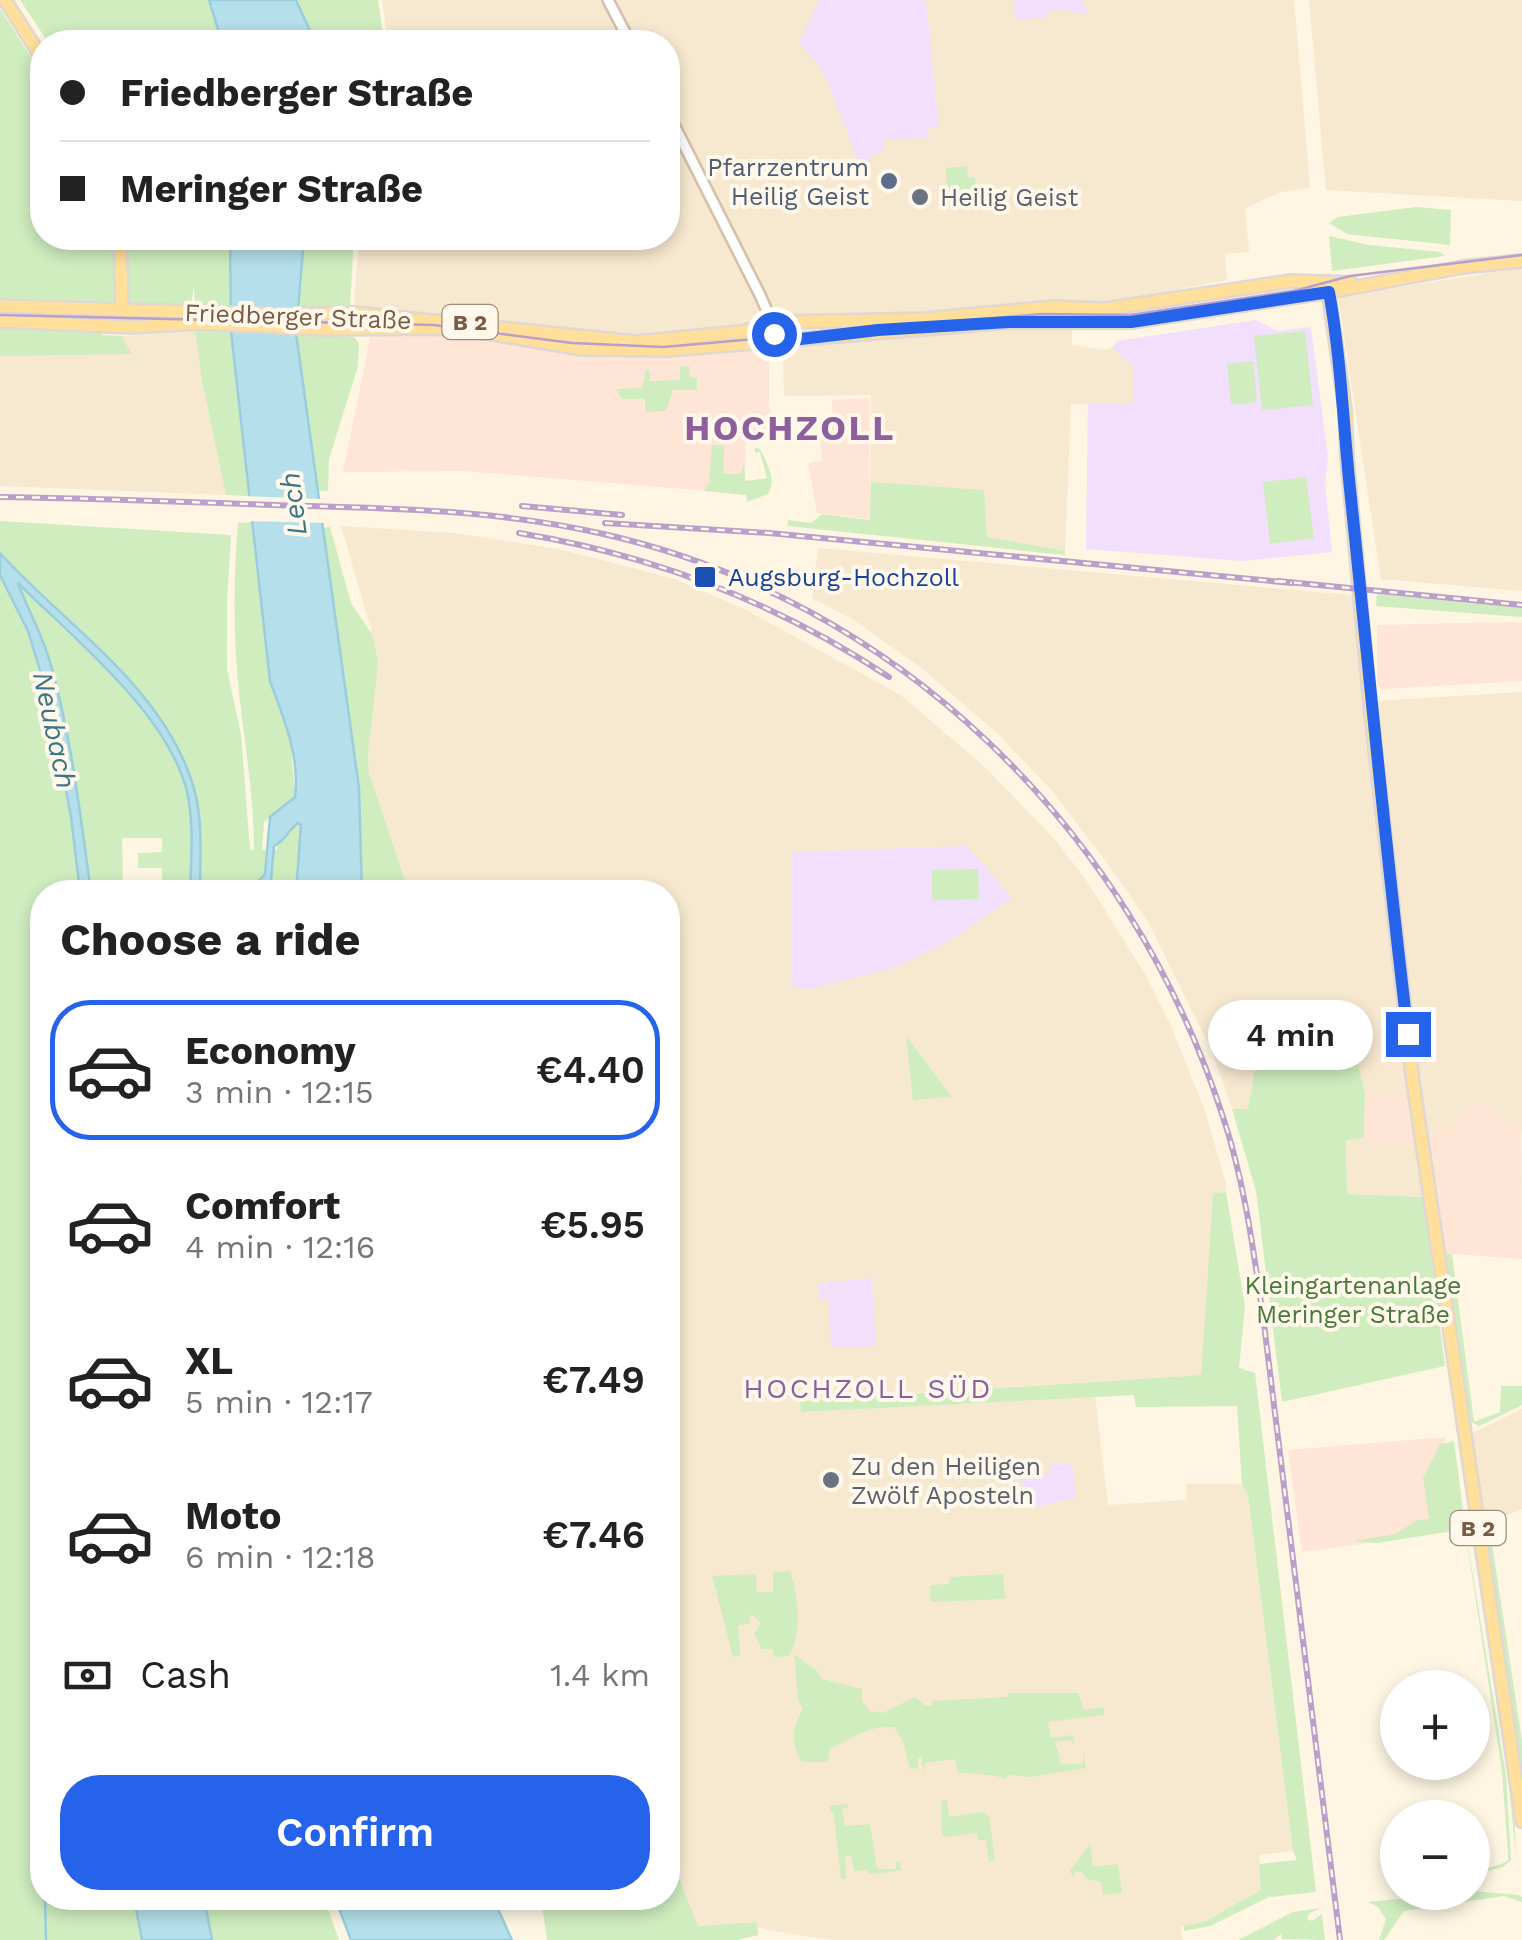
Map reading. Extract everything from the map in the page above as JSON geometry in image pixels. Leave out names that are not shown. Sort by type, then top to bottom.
[{"type":"main road","points":[[5,0],[30,39]]},
{"type":"main road","points":[[121,250],[124,310],[131,327]]},
{"type":"main road","name":"Friedberger Straße","points":[[0,306],[124,310],[322,329],[436,328],[487,332],[582,349],[726,347],[878,330],[1053,320],[1291,280],[1328,287],[1370,284],[1464,267],[1522,262]]},
{"type":"main road","name":"B 2","points":[[1328,287],[1345,409],[1372,714],[1410,1057],[1522,1821]]},
{"type":"main road","name":"Friedberger Straße","points":[[0,321],[131,327],[200,318],[322,312],[471,322],[636,342],[804,321],[914,319],[1052,307],[1078,315]]},
{"type":"street","points":[[608,0],[624,30]]},
{"type":"street","points":[[680,138],[772,326],[775,342]]},
{"type":"shaded area","points":[[382,0],[1294,0],[1310,188],[1281,192],[1245,208],[1249,252],[1225,254],[1227,280],[1123,300],[809,317],[660,336],[608,336],[399,315],[354,307],[358,250],[680,250],[680,30],[386,30]]},
{"type":"shaded area","points":[[819,0],[926,0],[939,128],[928,128],[929,137],[883,140],[883,152],[871,154],[872,162],[859,163],[829,84],[819,65],[799,43]]},
{"type":"shaded area","points":[[1014,0],[1082,0],[1088,13],[1073,14],[1071,9],[1048,11],[1048,17],[1015,20]]},
{"type":"shaded area","points":[[1309,0],[1522,0],[1522,201],[1326,190]]},
{"type":"shaded area","points":[[1522,268],[1522,591],[1381,579],[1338,297]]},
{"type":"shaded area","points":[[1256,320],[1278,331],[1311,327],[1328,457],[1325,483],[1332,552],[1243,561],[1086,549],[1088,403],[1133,404],[1133,367],[1112,348],[1117,341]]},
{"type":"shaded area","points":[[1067,325],[1072,331],[1072,345],[1112,348],[1133,367],[1133,404],[1071,404],[1065,551],[870,522],[871,395],[784,396],[783,345]]},
{"type":"shaded area","points":[[195,331],[226,495],[0,486],[0,345]]},
{"type":"shaded area","points":[[380,331],[482,335],[567,351],[710,354],[764,350],[769,357],[773,427],[759,439],[746,439],[744,494],[465,471],[343,472],[371,334]]},
{"type":"shaded area","points":[[869,398],[870,519],[817,513],[808,463],[822,460],[820,438],[832,437],[832,400]]},
{"type":"shaded area","points":[[341,526],[454,533],[558,549],[675,579],[746,610],[899,694],[984,766],[1057,842],[1086,880],[1146,976],[1170,1024],[1204,1108],[1226,1183],[1226,1192],[1213,1194],[1201,1375],[800,1400],[801,1412],[1095,1396],[1108,1505],[1186,1500],[1187,1484],[1242,1484],[1248,1495],[1293,1851],[1259,1855],[1261,1890],[1206,1921],[1181,1927],[1182,1940],[831,1940],[768,1930],[757,1927],[756,1922],[698,1926],[680,1880],[680,880],[405,880],[369,773],[377,663]]},
{"type":"shaded area","points":[[818,548],[1352,595],[1409,1097],[1392,1099],[1390,1094],[1365,1094],[1355,1049],[1260,1040],[1248,1110],[1232,1109],[1211,1049],[1148,922],[1113,871],[1054,793],[999,735],[923,669],[852,619],[812,598]]},
{"type":"shaded area","points":[[1522,623],[1522,681],[1382,689],[1377,684],[1377,625]]},
{"type":"shaded area","points":[[1522,692],[1522,1138],[1521,1127],[1500,1119],[1479,1098],[1447,1133],[1427,1136],[1377,701]]},
{"type":"shaded area","points":[[967,846],[1012,898],[946,943],[894,968],[806,990],[791,985],[791,852]]},
{"type":"shaded area","points":[[1365,1094],[1391,1094],[1393,1099],[1409,1097],[1415,1142],[1364,1143]]},
{"type":"shaded area","points":[[1478,1098],[1500,1119],[1521,1127],[1522,1259],[1442,1253],[1427,1136],[1447,1133]]},
{"type":"shaded area","points":[[1364,1138],[1365,1143],[1415,1142],[1423,1197],[1347,1194],[1346,1139]]},
{"type":"shaded area","points":[[872,1278],[876,1346],[831,1348],[829,1300],[819,1300],[818,1283]]},
{"type":"shaded area","points":[[1522,1409],[1522,1509],[1482,1526],[1469,1435]]},
{"type":"shaded area","points":[[1446,1437],[1427,1482],[1432,1534],[1302,1552],[1288,1450]]},
{"type":"shaded area","points":[[1072,1463],[1076,1498],[1030,1508],[1029,1495],[1023,1495],[1022,1475],[1049,1473],[1049,1465]]},
{"type":"green space","points":[[20,0],[216,0],[221,30],[40,30]]},
{"type":"green space","points":[[296,0],[378,0],[382,30],[310,30]]},
{"type":"green space","points":[[0,9],[30,55],[30,250],[230,250],[230,306],[195,305],[194,286],[191,307],[0,302]]},
{"type":"green space","points":[[967,166],[968,178],[975,178],[977,207],[948,208],[946,168]]},
{"type":"green space","points":[[1416,207],[1451,210],[1450,245],[1347,234],[1329,223],[1338,217]]},
{"type":"green space","points":[[1329,236],[1369,245],[1440,252],[1445,256],[1332,271]]},
{"type":"green space","points":[[303,250],[353,250],[350,306],[298,308]]},
{"type":"green space","points":[[0,326],[101,331],[102,335],[121,336],[132,354],[0,356]]},
{"type":"green space","points":[[195,331],[231,331],[249,496],[226,495]]},
{"type":"green space","points":[[1305,331],[1313,405],[1262,410],[1254,336]]},
{"type":"green space","points":[[296,333],[354,337],[359,343],[358,366],[329,459],[328,491],[317,491]]},
{"type":"green space","points":[[1253,361],[1257,402],[1231,405],[1227,364]]},
{"type":"green space","points":[[689,366],[690,377],[697,378],[697,390],[673,390],[666,411],[645,412],[645,399],[622,399],[616,389],[642,388],[646,370],[650,381],[680,380],[680,367]]},
{"type":"green space","points":[[712,445],[724,446],[723,474],[741,474],[744,462],[745,481],[767,478],[760,452],[755,453],[755,448],[760,449],[771,477],[768,494],[747,502],[746,495],[704,491],[713,482],[709,481]]},
{"type":"green space","points":[[1306,477],[1314,538],[1270,544],[1263,482]]},
{"type":"green space","points":[[871,482],[984,490],[987,537],[1065,551],[1065,555],[787,526],[788,520],[811,523],[822,514],[870,520]]},
{"type":"green space","points":[[0,521],[231,535],[227,669],[241,735],[250,850],[254,850],[235,615],[238,523],[252,522],[270,681],[290,734],[295,797],[264,822],[262,850],[277,850],[277,844],[295,824],[302,825],[297,880],[200,880],[198,807],[176,745],[157,714],[108,657],[0,553]]},
{"type":"green space","points":[[330,527],[351,603],[373,636],[378,663],[369,773],[405,880],[362,880],[359,787],[322,528]]},
{"type":"green space","points":[[0,575],[19,608],[46,686],[64,771],[78,880],[30,880],[30,1910],[136,1910],[142,1940],[0,1940]]},
{"type":"green space","points":[[18,583],[112,676],[156,728],[185,785],[192,838],[190,880],[162,880],[162,868],[138,868],[138,853],[162,852],[162,838],[122,838],[123,880],[89,880],[62,710],[52,671]]},
{"type":"green space","points":[[1377,594],[1522,608],[1522,617],[1376,606]]},
{"type":"green space","points":[[978,869],[979,899],[932,900],[932,870]]},
{"type":"green space","points":[[906,1036],[952,1097],[913,1100]]},
{"type":"green space","name":"Kleingartenanlage Meringer Straße","points":[[1260,1040],[1355,1049],[1365,1094],[1364,1138],[1346,1140],[1347,1194],[1423,1197],[1445,1366],[1282,1402],[1256,1191],[1232,1109],[1248,1109]]},
{"type":"green space","points":[[1226,1192],[1245,1306],[1239,1368],[1255,1373],[1316,1892],[1269,1897],[1210,1926],[1184,1931],[1184,1926],[1206,1921],[1261,1890],[1259,1864],[1297,1860],[1248,1495],[1242,1484],[1237,1406],[1136,1407],[1134,1395],[801,1412],[800,1401],[1201,1375],[1213,1193]]},
{"type":"green space","points":[[1442,1253],[1452,1254],[1474,1422],[1500,1412],[1501,1386],[1522,1386],[1522,1405],[1479,1426],[1466,1419]]},
{"type":"green space","points":[[1454,1441],[1489,1670],[1465,1529],[1377,1543],[1353,1541],[1396,1534],[1417,1520],[1429,1519],[1423,1478],[1440,1444]]},
{"type":"green space","points":[[1458,1442],[1462,1445],[1513,1780],[1516,1858],[1508,1773]]},
{"type":"green space","points":[[1489,1524],[1522,1741],[1522,1789],[1503,1665],[1507,1659],[1501,1648],[1482,1526]]},
{"type":"green space","points":[[790,1571],[798,1614],[789,1656],[774,1657],[773,1649],[762,1649],[754,1634],[761,1623],[751,1614],[749,1624],[738,1625],[740,1656],[733,1657],[712,1576],[756,1574],[757,1592],[773,1592],[773,1572]]},
{"type":"green space","points":[[1003,1574],[1005,1599],[931,1602],[930,1585],[949,1584],[949,1577]]},
{"type":"green space","points":[[794,1654],[822,1679],[862,1689],[862,1701],[870,1711],[883,1713],[915,1697],[924,1705],[932,1705],[932,1701],[1007,1697],[1008,1693],[1078,1693],[1084,1710],[1104,1707],[1104,1715],[1048,1722],[1051,1738],[1073,1735],[1075,1746],[1071,1740],[1055,1742],[1061,1764],[1083,1764],[1083,1750],[1086,1768],[1030,1777],[1007,1775],[1007,1779],[958,1773],[955,1759],[925,1763],[924,1772],[921,1757],[917,1758],[919,1768],[910,1769],[904,1744],[894,1727],[867,1731],[830,1748],[828,1762],[802,1762],[794,1742],[803,1709],[798,1700]]},
{"type":"green space","points":[[1490,1679],[1506,1776],[1511,1860],[1490,1870],[1508,1860]]},
{"type":"green space","points":[[947,1800],[949,1817],[983,1812],[989,1817],[995,1859],[989,1862],[986,1840],[978,1840],[977,1833],[947,1837],[942,1834],[941,1801]]},
{"type":"green space","points":[[847,1804],[848,1808],[842,1809],[845,1826],[870,1824],[877,1869],[896,1869],[896,1862],[900,1861],[901,1870],[869,1875],[868,1870],[854,1871],[851,1856],[845,1856],[846,1879],[841,1879],[834,1816],[829,1806]]},
{"type":"green space","points":[[1090,1844],[1093,1867],[1118,1864],[1122,1893],[1103,1895],[1101,1882],[1087,1879],[1081,1871],[1073,1877],[1070,1871]]},
{"type":"green space","points":[[680,1880],[698,1926],[757,1922],[758,1935],[738,1940],[547,1940],[543,1910],[680,1910]]},
{"type":"green space","points":[[1490,1892],[1519,1895],[1522,1902],[1504,1896],[1490,1898]]},
{"type":"green space","points":[[1321,1908],[1307,1919],[1312,1921],[1322,1914],[1325,1940],[1282,1939],[1281,1934],[1273,1940],[1238,1940],[1293,1912]]},
{"type":"green space","points":[[206,1910],[328,1910],[339,1940],[212,1940]]},
{"type":"green space","points":[[1380,1910],[1411,1910],[1404,1911],[1384,1940],[1379,1940],[1386,1919]]},
{"type":"water","points":[[209,0],[296,0],[310,30],[218,30]]},
{"type":"water","name":"Lech","points":[[230,250],[303,250],[296,333],[359,788],[362,880],[297,880],[301,825],[298,823],[274,846],[271,880],[259,880],[265,874],[270,817],[295,797],[296,782],[290,738],[270,681],[231,331]]},
{"type":"water","name":"Neubach","points":[[0,553],[108,657],[157,714],[191,779],[198,807],[200,880],[190,880],[192,838],[185,784],[157,728],[113,676],[18,583],[47,652],[64,719],[89,880],[79,880],[71,816],[46,690],[28,631],[0,575]]},
{"type":"water","points":[[136,1910],[206,1910],[212,1940],[142,1940]]},
{"type":"water","points":[[340,1910],[498,1910],[512,1940],[351,1940]]},
{"type":"pier","points":[[244,496],[323,499],[326,523],[247,521]]},
{"type":"waterway","points":[[45,1910],[46,1940]]},
{"type":"tram line","points":[[0,315],[434,325],[572,343],[663,347],[1041,314],[1130,315],[1294,291],[1350,276],[1522,255]]},
{"type":"railway","points":[[0,497],[437,511],[599,533],[707,565],[808,611],[902,670],[987,741],[1062,822],[1127,912],[1181,1010],[1222,1114],[1248,1218],[1264,1324],[1340,1940]]},
{"type":"railway","points":[[522,506],[622,515]]},
{"type":"railway","points":[[605,523],[769,533],[1292,583]]},
{"type":"railway","points":[[519,533],[617,554],[712,585],[802,626],[889,677]]},
{"type":"railway","points":[[1278,581],[1522,605]]},
{"type":"place","name":"Pfarrzentrum Heilig Geist","points":[[889,181]]},
{"type":"place","name":"Heilig Geist","points":[[920,197]]},
{"type":"place","name":"Augsburg-Hochzoll","points":[[705,577]]},
{"type":"place","name":"Zu den Heiligen Zwölf Aposteln","points":[[831,1480]]},
{"type":"district","name":"HOCHZOLL","points":[[790,428]]},
{"type":"district","name":"HOCHZOLL SÜD","points":[[868,1388]]},
{"type":"route","points":[[774,334],[775,342],[878,330],[1009,322],[1131,322],[1329,292],[1345,409],[1372,714],[1408,1034]]}]
